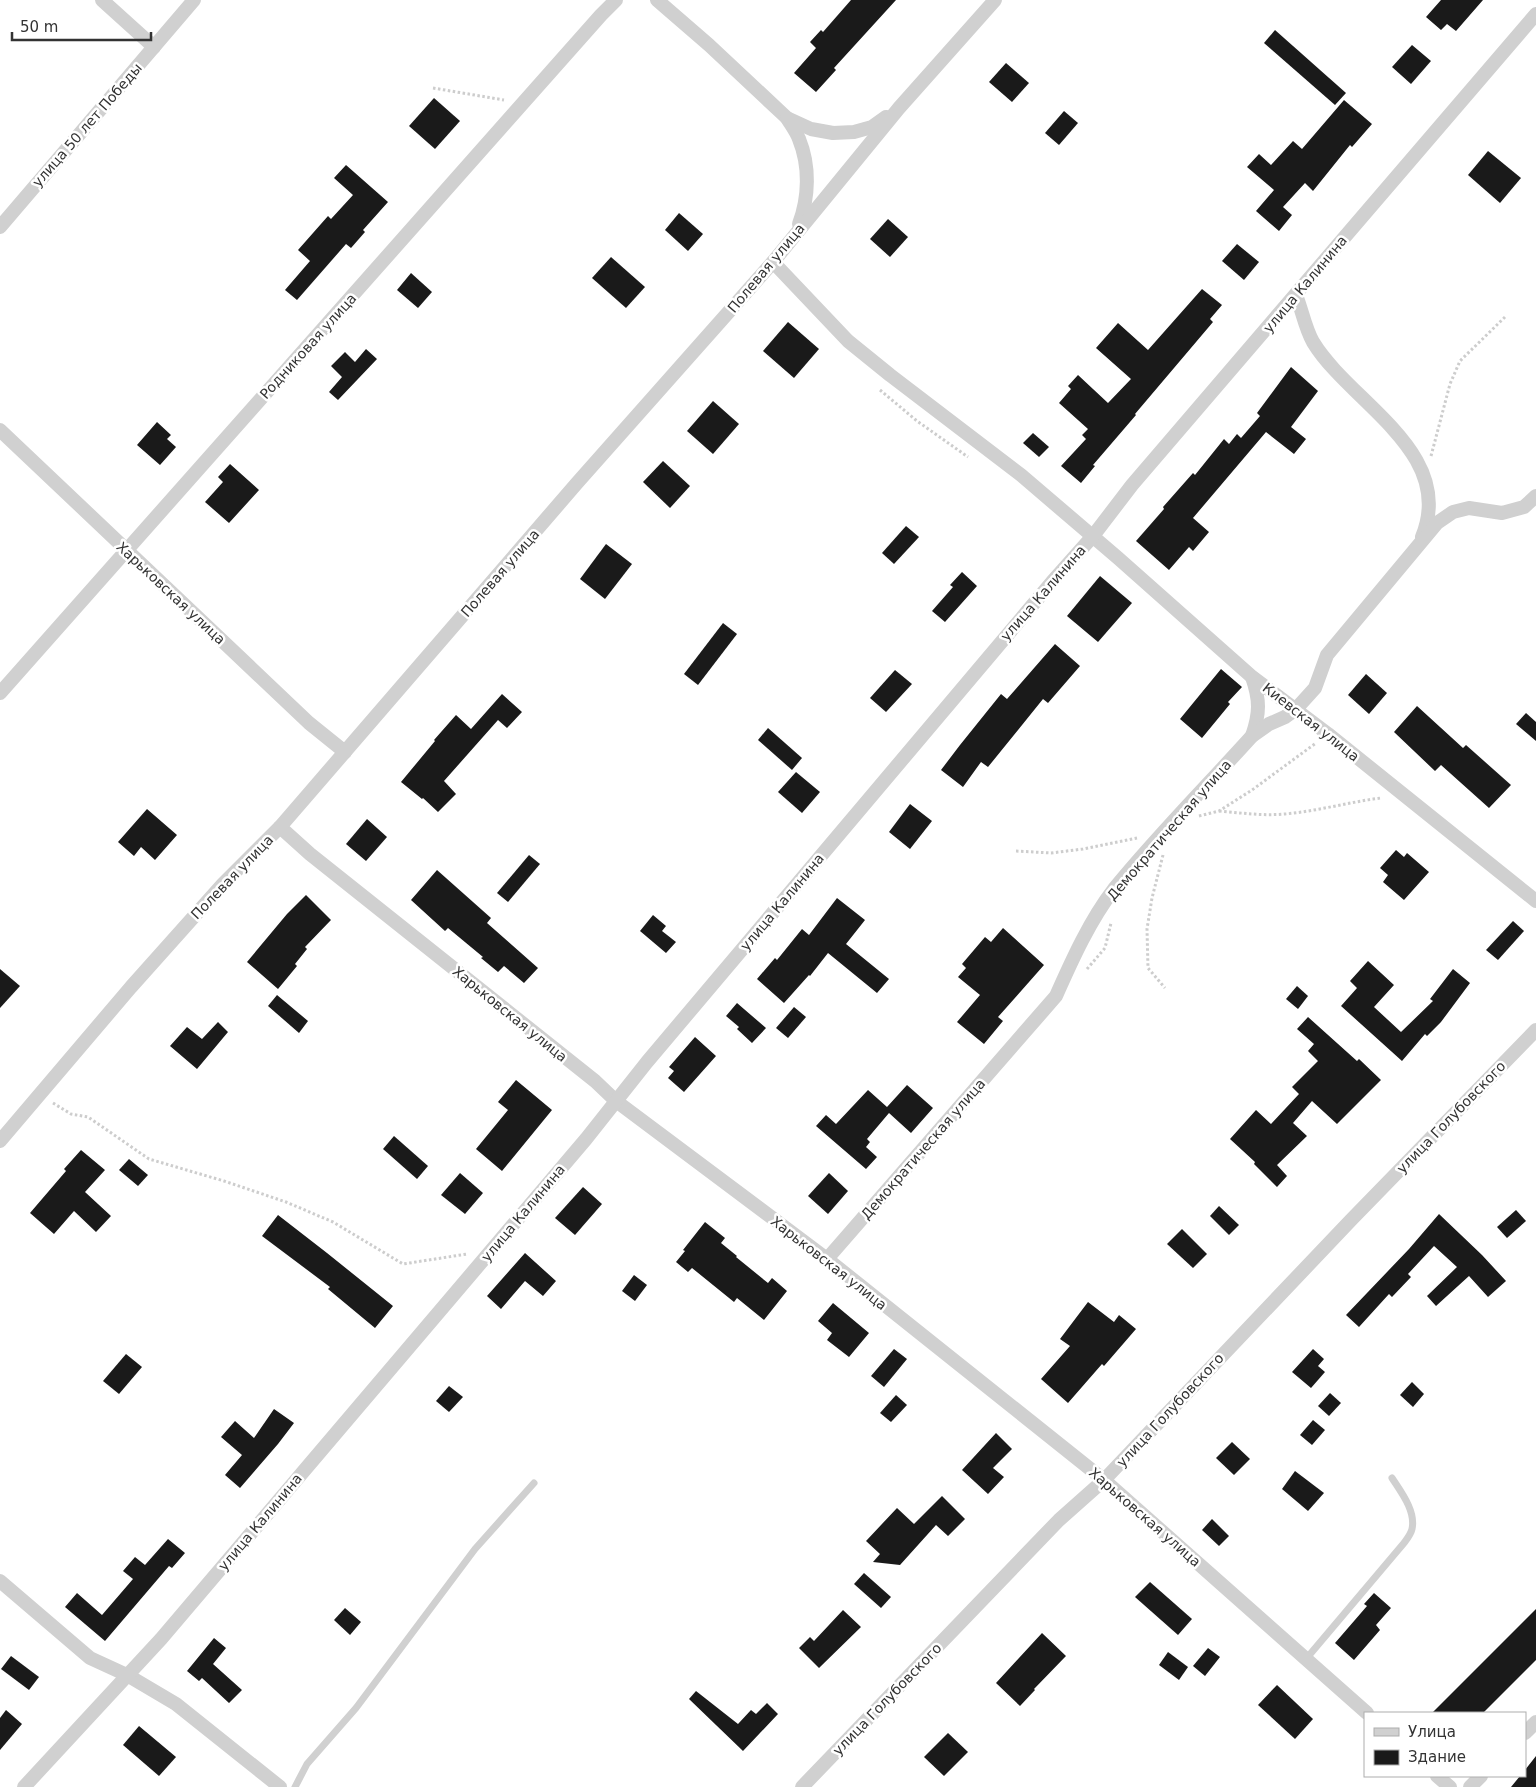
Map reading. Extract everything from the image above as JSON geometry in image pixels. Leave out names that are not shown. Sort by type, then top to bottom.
[{"type":"street","points":[[102,0],[154,47]]},
{"type":"street","name":"улица 50 лет Победы","points":[[0,227],[194,0]]},
{"type":"street","name":"Родниковая улица","points":[[0,693],[616,0]]},
{"type":"street","points":[[657,0],[709,45],[787,118],[799,137],[804,154],[807,179],[805,207],[794,235]]},
{"type":"street","name":"Полевая улица","points":[[0,1141],[144,972],[223,884],[280,827],[570,491],[773,262],[899,108],[995,0]]},
{"type":"street","name":"улица Калинина","points":[[24,1787],[160,1639],[492,1250],[1045,589],[1093,536],[1132,485],[1536,14]]},
{"type":"street","points":[[787,118],[811,129],[833,133],[854,132],[872,127],[899,108]]},
{"type":"street","name":"Киевская улица","points":[[773,262],[848,341],[1021,475],[1251,676],[1328,734],[1536,901]]},
{"type":"street","points":[[1296,295],[1312,341],[1328,361],[1389,423],[1410,450],[1426,479],[1428,513],[1420,543]]},
{"type":"street","name":"Харьковская улица","points":[[0,430],[309,723],[345,752]]},
{"type":"street","name":"Демократическая улица","points":[[827,1259],[1056,996],[1079,945],[1113,890],[1252,736],[1296,709],[1315,688],[1327,655],[1437,523],[1453,512],[1469,508],[1502,513],[1524,508],[1536,496]]},
{"type":"street","points":[[1251,676],[1257,692],[1259,709],[1252,736]]},
{"type":"street","name":"Харьковская улица","points":[[280,827],[310,854],[595,1081],[616,1101],[827,1259],[1104,1480],[1366,1712]]},
{"type":"street","name":"улица Голубовского","points":[[802,1787],[1052,1527],[1104,1480],[1350,1220],[1536,1030]]},
{"type":"street","points":[[0,1581],[90,1658],[127,1675],[176,1704],[280,1787]]},
{"type":"street","points":[[1526,1732],[1536,1722]]},
{"type":"street","points":[[1438,1777],[1450,1787]]},
{"type":"street","points":[[1470,1787],[1480,1777]]},
{"type":"lane","points":[[1306,1659],[1404,1543],[1412,1530],[1409,1508],[1392,1478]]},
{"type":"lane","points":[[295,1787],[307,1764],[356,1708],[475,1549],[534,1483]]},
{"type":"path","points":[[433,88],[523,103]]},
{"type":"path","points":[[1426,479],[1450,384],[1460,361],[1505,318]]},
{"type":"path","points":[[1192,820],[1219,811],[1312,748],[1328,734]]},
{"type":"path","points":[[1219,811],[1257,815],[1285,814],[1333,807],[1360,800],[1405,795]]},
{"type":"path","points":[[1016,851],[1051,853],[1083,849],[1165,831],[1163,859],[1152,898],[1147,929],[1148,968],[1165,988]]},
{"type":"path","points":[[40,1094],[71,1114],[88,1117],[149,1159],[286,1202],[334,1222],[403,1264],[492,1250]]},
{"type":"building","points":[[851,0],[896,0],[834,68],[836,70],[816,92],[794,73],[816,48],[810,42],[821,30],[823,32]]},
{"type":"building","points":[[1441,0],[1483,0],[1456,31],[1447,24],[1441,30],[1426,17]]},
{"type":"building","points":[[1275,30],[1346,93],[1335,105],[1264,43]]},
{"type":"building","points":[[1412,45],[1431,61],[1411,84],[1392,67]]},
{"type":"building","points":[[1006,63],[1029,83],[1012,102],[989,82]]},
{"type":"building","points":[[434,98],[460,121],[435,149],[409,126]]},
{"type":"building","points":[[1344,100],[1372,124],[1352,147],[1350,145],[1313,191],[1305,183],[1283,207],[1292,215],[1279,231],[1256,211],[1274,190],[1247,167],[1259,154],[1271,165],[1293,141],[1302,149]]},
{"type":"building","points":[[1064,111],[1078,123],[1059,145],[1045,133]]},
{"type":"building","points":[[1488,151],[1521,178],[1500,203],[1468,175]]},
{"type":"building","points":[[346,165],[388,202],[363,230],[365,232],[351,248],[346,244],[297,300],[285,290],[310,261],[298,250],[328,216],[331,219],[353,195],[334,178]]},
{"type":"building","points":[[679,213],[703,234],[688,251],[665,230]]},
{"type":"building","points":[[888,219],[908,237],[890,257],[870,239]]},
{"type":"building","points":[[1237,244],[1259,262],[1244,280],[1222,261]]},
{"type":"building","points":[[611,257],[645,287],[626,308],[592,278]]},
{"type":"building","points":[[411,273],[432,292],[418,308],[397,290]]},
{"type":"building","points":[[1202,289],[1222,305],[1210,319],[1213,322],[1093,465],[1095,466],[1081,483],[1061,466],[1086,439],[1082,435],[1088,429],[1059,403],[1071,389],[1068,386],[1078,375],[1108,403],[1131,379],[1096,348],[1118,323],[1148,350]]},
{"type":"building","points":[[788,322],[819,349],[794,378],[763,351]]},
{"type":"building","points":[[366,349],[377,359],[338,400],[329,392],[342,377],[331,366],[345,352],[355,362]]},
{"type":"building","points":[[1291,367],[1318,391],[1291,427],[1306,439],[1294,454],[1266,432],[1193,518],[1209,532],[1193,551],[1189,547],[1169,570],[1136,541],[1164,509],[1163,507],[1193,473],[1195,475],[1224,439],[1229,444],[1237,434],[1241,438],[1260,416],[1257,413]]},
{"type":"building","points":[[713,401],[739,424],[713,454],[687,431]]},
{"type":"building","points":[[157,422],[171,435],[167,439],[176,447],[160,465],[137,445]]},
{"type":"building","points":[[1033,433],[1049,447],[1039,457],[1023,443]]},
{"type":"building","points":[[663,461],[690,486],[670,508],[643,482]]},
{"type":"building","points":[[230,464],[259,490],[229,523],[205,502],[223,482],[218,477]]},
{"type":"building","points":[[906,526],[919,537],[894,564],[882,553]]},
{"type":"building","points":[[606,544],[632,564],[605,599],[580,579]]},
{"type":"building","points":[[962,572],[977,586],[945,622],[932,611],[953,587],[950,585]]},
{"type":"building","points":[[1100,576],[1132,603],[1098,642],[1067,616]]},
{"type":"building","points":[[723,623],[737,634],[698,685],[684,674]]},
{"type":"building","points":[[1055,644],[1080,666],[1048,703],[1043,699],[988,767],[981,762],[963,787],[941,770],[1001,694],[1007,699]]},
{"type":"building","points":[[1221,669],[1242,687],[1228,702],[1230,704],[1202,738],[1180,719]]},
{"type":"building","points":[[895,670],[912,684],[886,712],[870,698]]},
{"type":"building","points":[[1366,674],[1387,693],[1369,714],[1348,695]]},
{"type":"building","points":[[502,694],[522,712],[507,728],[498,720],[444,781],[456,794],[438,812],[401,782],[456,715],[471,729]]},
{"type":"building","points":[[1417,706],[1463,748],[1466,745],[1511,785],[1489,808],[1441,765],[1435,771],[1394,732]]},
{"type":"building","points":[[1526,713],[1536,722],[1536,741],[1516,724]]},
{"type":"building","points":[[768,728],[802,758],[792,770],[758,740]]},
{"type":"building","points":[[796,772],[820,792],[802,813],[778,792]]},
{"type":"building","points":[[910,804],[932,821],[910,849],[889,832]]},
{"type":"building","points":[[147,809],[177,835],[155,860],[141,847],[134,856],[118,842]]},
{"type":"building","points":[[367,819],[387,837],[366,861],[346,844]]},
{"type":"building","points":[[1396,850],[1404,857],[1407,853],[1429,872],[1404,900],[1383,882],[1388,875],[1380,868]]},
{"type":"building","points":[[529,855],[540,864],[508,902],[497,893]]},
{"type":"building","points":[[437,870],[491,918],[487,923],[538,968],[524,983],[504,966],[498,972],[448,928],[445,931],[411,900]]},
{"type":"building","points":[[306,895],[331,920],[305,947],[307,949],[295,964],[297,966],[278,989],[247,962],[287,914]]},
{"type":"building","points":[[837,898],[865,920],[846,944],[889,979],[877,993],[828,953],[810,976],[784,1003],[757,979],[775,958],[777,960],[802,929],[809,935]]},
{"type":"building","points":[[653,915],[666,926],[662,931],[676,942],[666,953],[640,931]]},
{"type":"building","points":[[1513,921],[1524,931],[1498,960],[1486,950]]},
{"type":"building","points":[[1003,928],[1044,965],[998,1017],[1003,1021],[984,1044],[957,1022],[980,995],[958,977],[966,968],[962,964],[985,937],[991,942]]},
{"type":"building","points":[[1368,961],[1394,985],[1374,1007],[1401,1032],[1433,1001],[1430,999],[1453,969],[1470,983],[1441,1022],[1427,1036],[1425,1034],[1402,1061],[1341,1006],[1357,988],[1350,981]]},
{"type":"building","points":[[0,969],[20,986],[0,1008]]},
{"type":"building","points":[[1297,986],[1308,996],[1298,1009],[1286,999]]},
{"type":"building","points":[[277,995],[308,1021],[299,1033],[268,1006]]},
{"type":"building","points":[[737,1003],[766,1028],[752,1043],[737,1029],[739,1027],[726,1016]]},
{"type":"building","points":[[794,1007],[806,1017],[788,1038],[776,1028]]},
{"type":"building","points":[[1308,1017],[1357,1061],[1359,1059],[1381,1080],[1337,1124],[1312,1101],[1293,1123],[1307,1136],[1277,1165],[1287,1176],[1277,1187],[1254,1164],[1255,1162],[1230,1139],[1256,1110],[1271,1124],[1299,1094],[1292,1087],[1318,1061],[1308,1051],[1314,1044],[1297,1029]]},
{"type":"building","points":[[218,1022],[228,1032],[197,1069],[170,1046],[187,1027],[202,1039]]},
{"type":"building","points":[[695,1037],[716,1056],[684,1092],[668,1078],[674,1071],[669,1067]]},
{"type":"building","points":[[516,1080],[552,1110],[502,1171],[476,1149],[508,1110],[498,1102]]},
{"type":"building","points":[[907,1085],[933,1108],[911,1133],[889,1113],[867,1139],[870,1142],[866,1147],[877,1157],[866,1169],[816,1126],[826,1115],[836,1124],[868,1090],[887,1107]]},
{"type":"building","points":[[394,1136],[428,1166],[417,1179],[383,1149]]},
{"type":"building","points":[[81,1150],[105,1170],[85,1192],[111,1216],[96,1232],[74,1211],[54,1234],[30,1213],[66,1171],[64,1169]]},
{"type":"building","points":[[129,1159],[148,1175],[138,1186],[119,1170]]},
{"type":"building","points":[[460,1173],[483,1193],[465,1214],[441,1195]]},
{"type":"building","points":[[829,1173],[848,1191],[828,1214],[808,1196]]},
{"type":"building","points":[[583,1187],[602,1204],[575,1235],[555,1218]]},
{"type":"building","points":[[1219,1206],[1239,1225],[1229,1235],[1210,1216]]},
{"type":"building","points":[[1516,1210],[1526,1221],[1507,1238],[1497,1227]]},
{"type":"building","points":[[1439,1214],[1506,1281],[1488,1297],[1469,1276],[1436,1306],[1427,1296],[1457,1267],[1434,1246],[1408,1274],[1411,1277],[1392,1297],[1389,1294],[1359,1327],[1346,1315],[1409,1249]]},
{"type":"building","points":[[278,1215],[393,1306],[375,1328],[328,1289],[330,1287],[262,1236]]},
{"type":"building","points":[[705,1222],[725,1238],[721,1243],[736,1257],[768,1283],[772,1278],[787,1291],[764,1320],[737,1298],[734,1302],[692,1268],[688,1272],[676,1262]]},
{"type":"building","points":[[1182,1229],[1207,1254],[1193,1268],[1167,1244]]},
{"type":"building","points":[[525,1253],[556,1281],[543,1296],[525,1281],[501,1309],[487,1296]]},
{"type":"building","points":[[634,1275],[647,1285],[635,1301],[622,1291]]},
{"type":"building","points":[[1088,1302],[1114,1322],[1119,1315],[1136,1329],[1068,1403],[1041,1379],[1070,1346],[1060,1339]]},
{"type":"building","points":[[833,1303],[869,1333],[849,1357],[827,1340],[832,1333],[818,1321]]},
{"type":"building","points":[[894,1349],[907,1359],[884,1387],[871,1376]]},
{"type":"building","points":[[1313,1349],[1324,1359],[1318,1366],[1325,1372],[1311,1388],[1292,1372]]},
{"type":"building","points":[[126,1354],[142,1367],[119,1394],[103,1381]]},
{"type":"building","points":[[1412,1382],[1424,1394],[1413,1407],[1400,1395]]},
{"type":"building","points":[[449,1386],[463,1397],[449,1412],[436,1401]]},
{"type":"building","points":[[1330,1393],[1341,1403],[1329,1416],[1318,1406]]},
{"type":"building","points":[[896,1395],[907,1405],[891,1422],[880,1413]]},
{"type":"building","points":[[274,1409],[294,1423],[240,1488],[225,1475],[242,1455],[221,1437],[235,1421],[254,1438]]},
{"type":"building","points":[[1313,1420],[1325,1430],[1312,1445],[1300,1435]]},
{"type":"building","points":[[996,1433],[1012,1449],[993,1468],[1004,1477],[988,1494],[962,1470]]},
{"type":"building","points":[[1232,1442],[1250,1459],[1234,1475],[1216,1458]]},
{"type":"building","points":[[1295,1471],[1324,1493],[1308,1511],[1282,1489]]},
{"type":"building","points":[[942,1496],[965,1519],[948,1536],[936,1525],[900,1565],[873,1562],[880,1554],[866,1541],[897,1508],[914,1524]]},
{"type":"building","points":[[1212,1519],[1229,1536],[1219,1546],[1202,1530]]},
{"type":"building","points":[[168,1539],[185,1553],[172,1568],[169,1566],[105,1641],[65,1607],[77,1593],[102,1615],[133,1579],[123,1571],[135,1557],[145,1565]]},
{"type":"building","points":[[864,1573],[891,1597],[881,1608],[854,1584]]},
{"type":"building","points":[[1150,1582],[1192,1619],[1178,1635],[1135,1597]]},
{"type":"building","points":[[1374,1593],[1391,1608],[1376,1625],[1380,1630],[1354,1660],[1335,1643],[1367,1606],[1364,1604]]},
{"type":"building","points":[[345,1608],[361,1622],[350,1635],[334,1620]]},
{"type":"building","points":[[1536,1609],[1536,1660],[1484,1712],[1433,1712]]},
{"type":"building","points":[[843,1610],[861,1627],[819,1668],[799,1648],[810,1637],[814,1641]]},
{"type":"building","points":[[1042,1633],[1066,1656],[1020,1706],[996,1683]]},
{"type":"building","points":[[214,1638],[226,1648],[213,1664],[242,1690],[229,1703],[202,1678],[199,1681],[187,1671]]},
{"type":"building","points":[[1208,1648],[1220,1657],[1205,1676],[1193,1666]]},
{"type":"building","points":[[1168,1652],[1188,1667],[1179,1680],[1159,1665]]},
{"type":"building","points":[[11,1656],[39,1677],[29,1690],[1,1669]]},
{"type":"building","points":[[1277,1685],[1313,1719],[1295,1739],[1258,1705]]},
{"type":"building","points":[[696,1691],[738,1724],[751,1710],[756,1714],[767,1703],[778,1714],[743,1751],[689,1699]]},
{"type":"building","points":[[6,1710],[22,1724],[0,1750],[0,1718]]},
{"type":"building","points":[[139,1726],[176,1757],[159,1776],[123,1745]]},
{"type":"building","points":[[948,1733],[968,1752],[944,1776],[924,1757]]},
{"type":"building","points":[[1536,1756],[1536,1787],[1511,1787],[1519,1777],[1526,1777],[1526,1769]]}]
